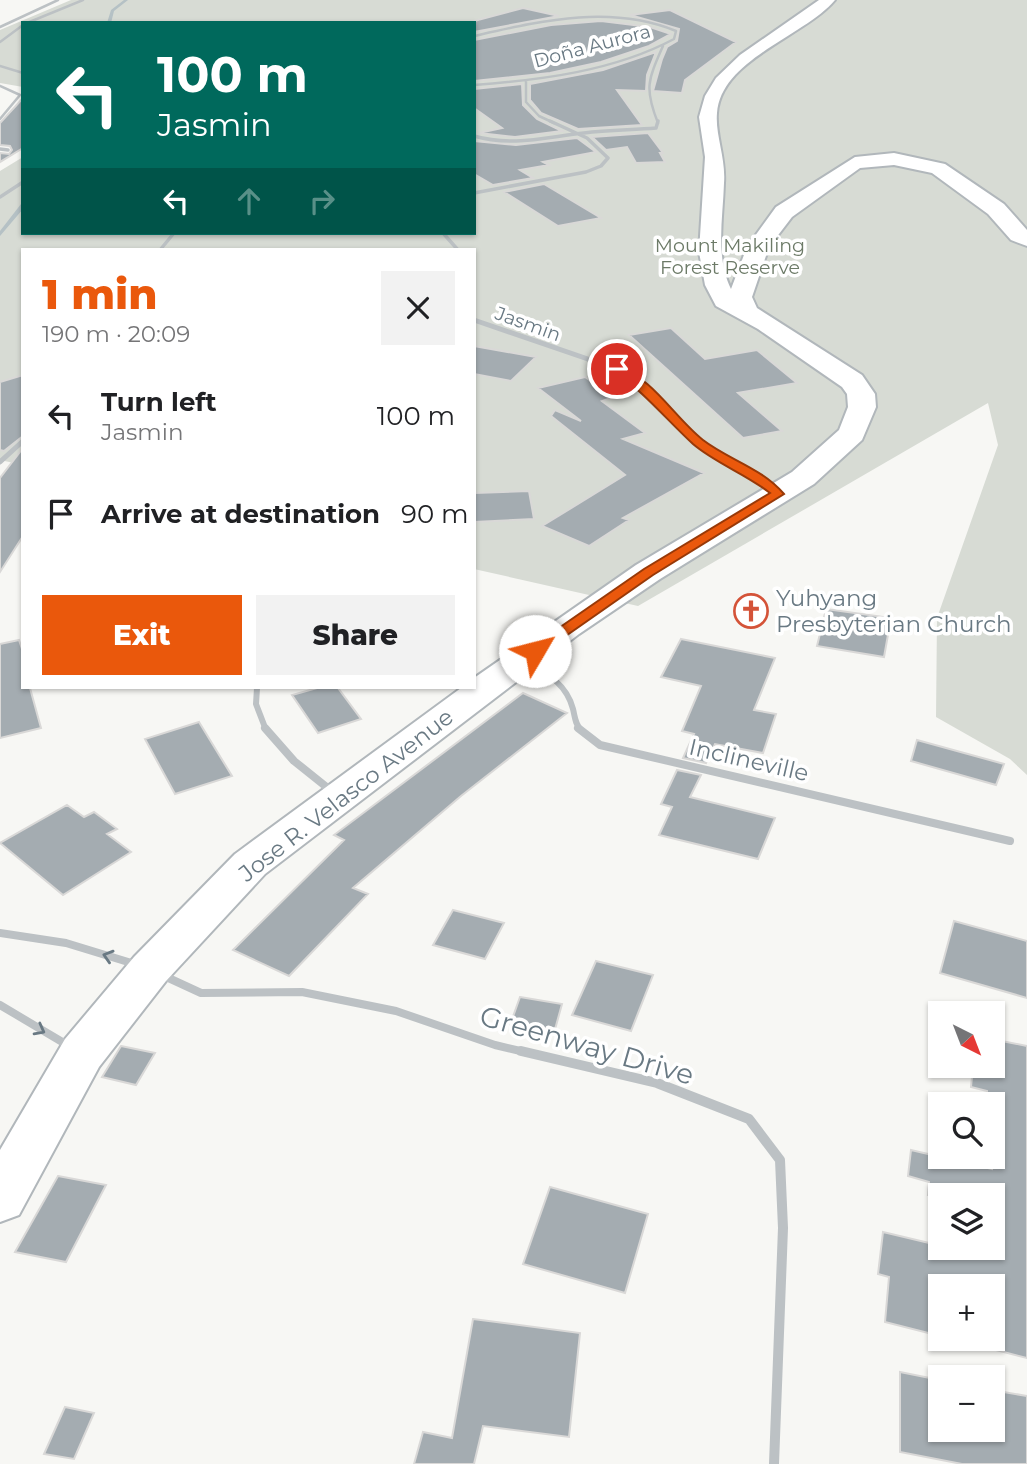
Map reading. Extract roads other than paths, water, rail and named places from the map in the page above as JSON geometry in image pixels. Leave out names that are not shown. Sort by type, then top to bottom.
[{"type":"main road","name":"Jose R. Velasco Avenue","points":[[0,1199],[82,1053],[149,969],[250,864],[519,663],[648,572],[803,478],[852,434],[862,407],[861,394],[852,381],[745,310],[725,300],[711,264],[710,232],[715,163],[708,113],[722,82],[762,47],[828,0]]},
{"type":"main road","points":[[745,310],[740,297],[758,247],[784,212],[855,163],[894,159],[938,168],[996,209],[1019,235],[1027,239]]},
{"type":"street","points":[[0,27],[58,0]]},
{"type":"street","points":[[32,21],[83,0]]},
{"type":"street","name":"Doña Aurora","points":[[476,36],[543,21],[613,17],[648,21],[676,31],[674,39],[663,46],[526,82],[523,90],[530,109],[594,142],[608,158],[601,166],[586,172],[476,194]]},
{"type":"street","points":[[0,42],[21,27]]},
{"type":"street","points":[[476,137],[498,143],[517,143],[579,133],[656,128],[659,124],[649,98],[648,79],[663,46]]},
{"type":"street","points":[[0,66],[21,72]]},
{"type":"street","points":[[476,85],[526,82]]},
{"type":"street","points":[[0,86],[20,95],[0,119]]},
{"type":"street","points":[[0,149],[8,150]]},
{"type":"street","points":[[0,197],[21,182]]},
{"type":"street","name":"Jasmin","points":[[476,321],[617,369],[640,384],[699,443],[753,473],[778,494]]},
{"type":"street","points":[[0,462],[21,442]]},
{"type":"street","name":"Inclineville","points":[[519,663],[541,670],[559,683],[572,705],[577,727],[600,745],[1010,841]]},
{"type":"street","points":[[257,689],[254,700],[273,744],[340,798]]},
{"type":"street","points":[[0,933],[66,943],[149,969]]},
{"type":"street","name":"Greenway Drive","points":[[149,969],[201,993],[302,992],[396,1011],[495,1045],[657,1083],[749,1119],[780,1160],[783,1228],[774,1464]]},
{"type":"street","points":[[0,1005],[82,1053]]},
{"type":"waterway","points":[[110,21],[112,11],[126,0]]},
{"type":"waterway","points":[[0,234],[21,208]]},
{"type":"place","name":"Yuhyang Presbyterian Church","points":[[751,611]]},
{"type":"park label","name":"Mount Makiling Forest Reserve","points":[[730,256]]}]
